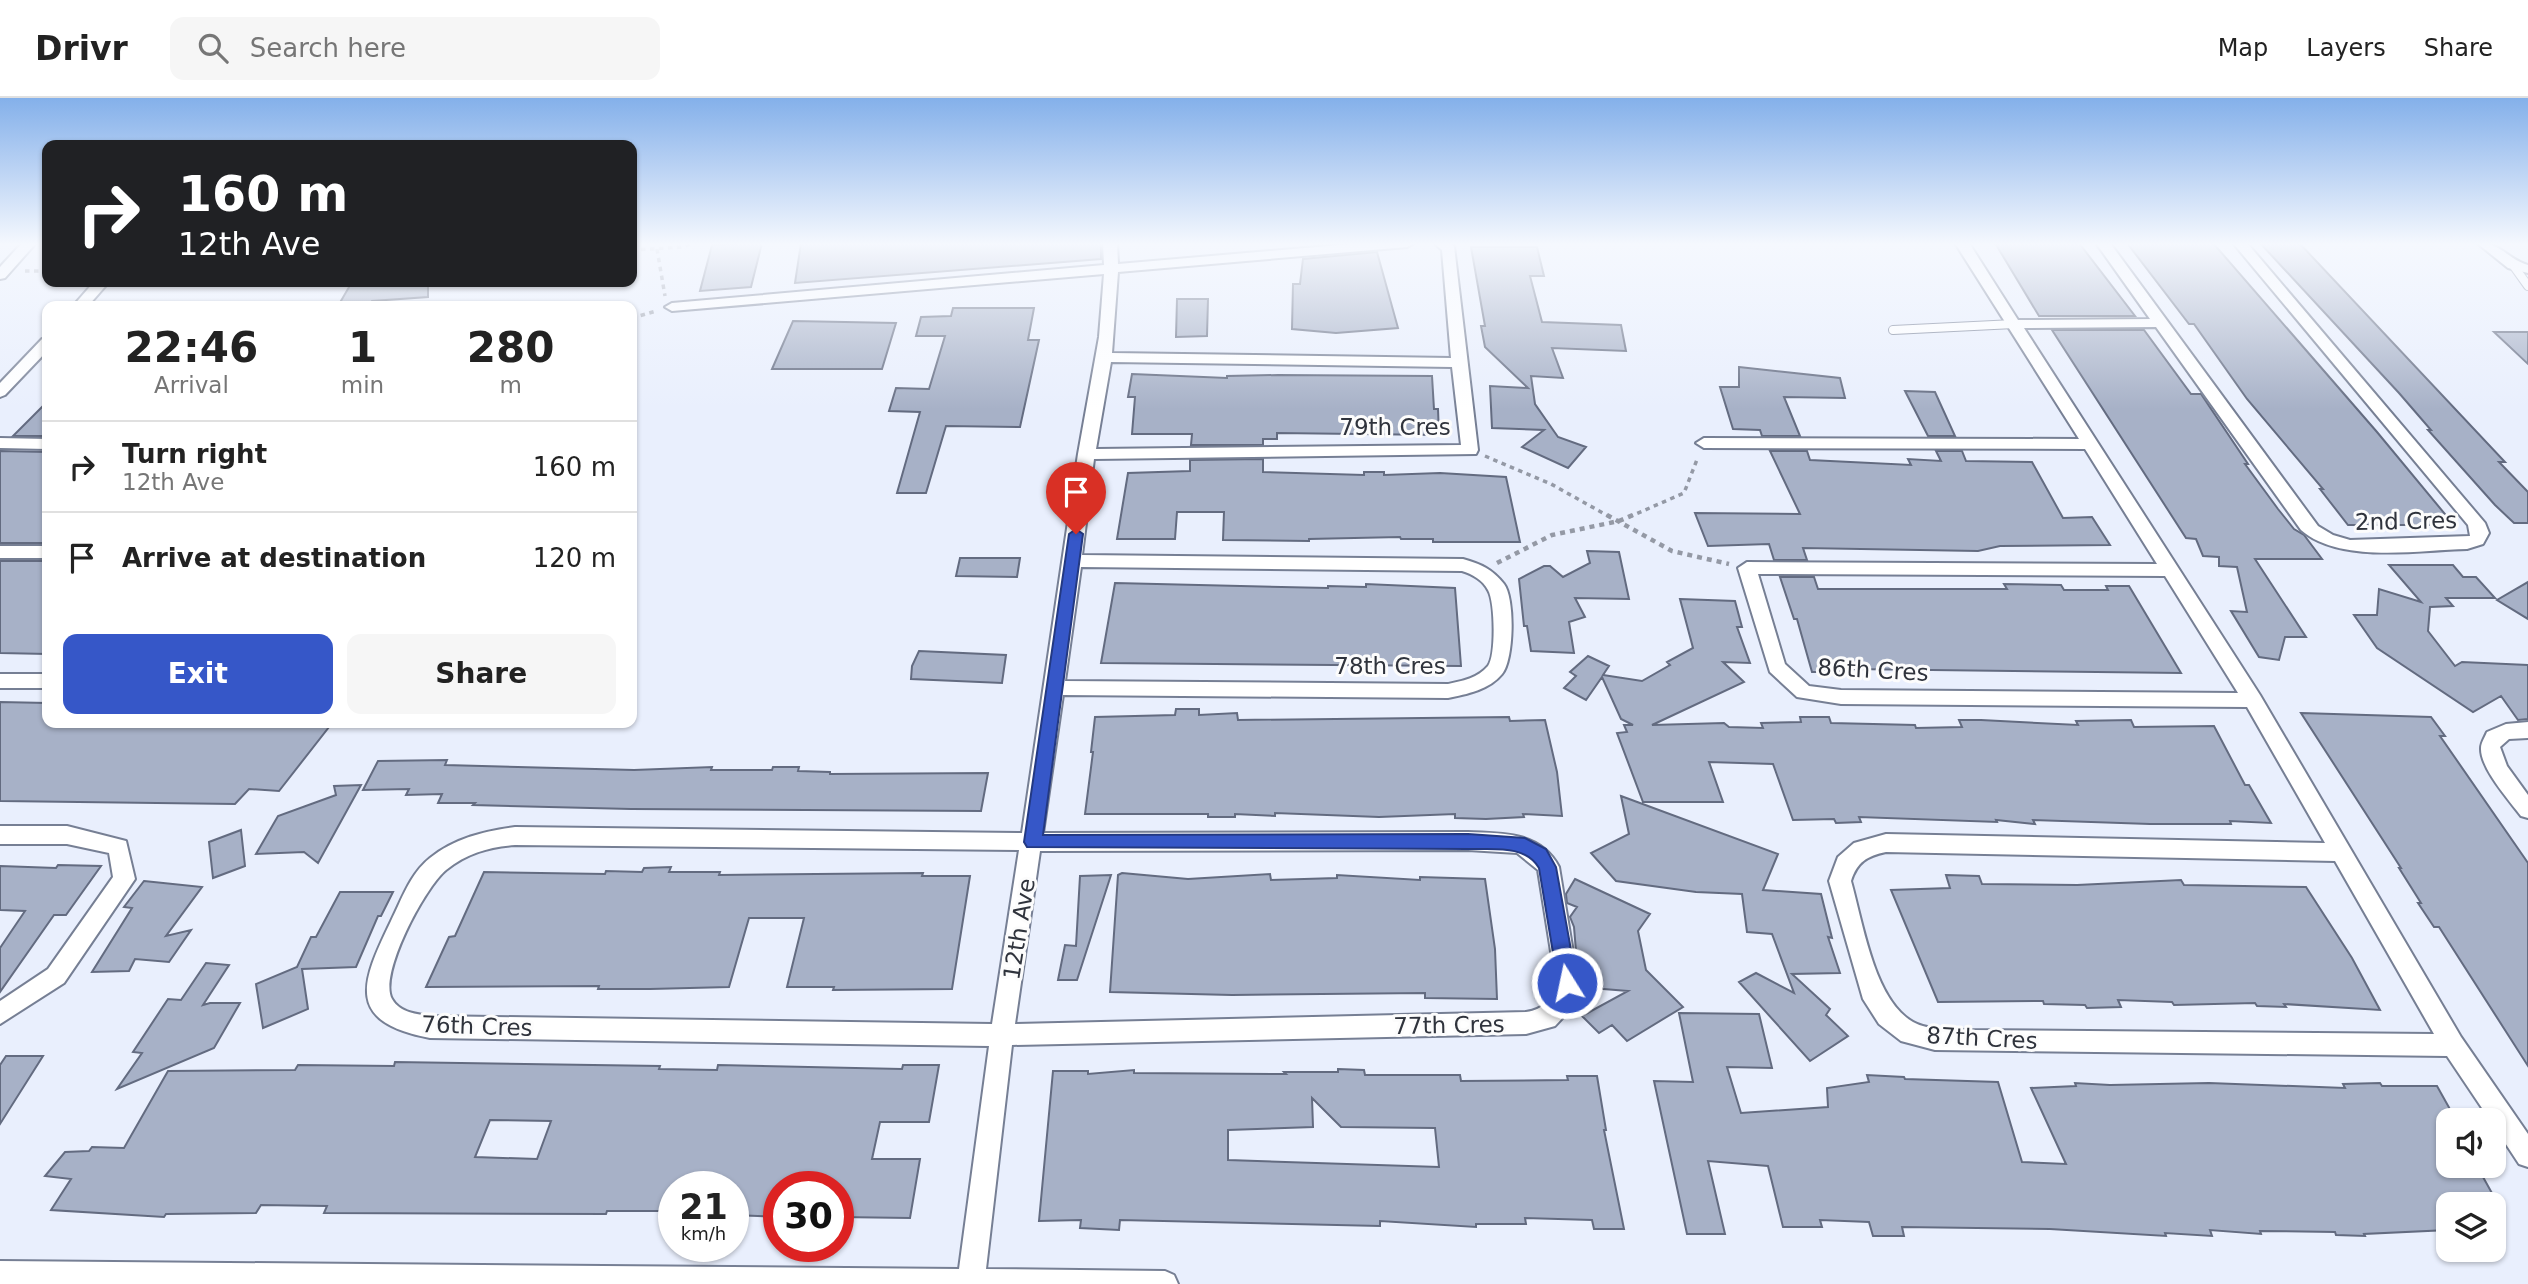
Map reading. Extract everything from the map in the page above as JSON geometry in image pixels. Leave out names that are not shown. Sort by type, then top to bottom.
[{"type":"street","points":[[672,307],[775,298]]},
{"type":"street","name":"12th Ave","points":[[971,1282],[1002,1035],[1033,842],[1109,298]]},
{"type":"street","name":"79th Cres","points":[[1086,454],[1470,450],[1453,298]]},
{"type":"street","points":[[1998,298],[2253,700],[2453,1045],[2528,1155]]},
{"type":"street","name":"2nd Cres","points":[[2144,298],[2307,526],[2318,536],[2335,544],[2350,546],[2467,543],[2477,540],[2480,533],[2476,523],[2287,298]]},
{"type":"street","points":[[2014,324],[2162,323]]},
{"type":"street","points":[[0,392],[42,351]]},
{"type":"street","points":[[1103,356],[1459,363]]},
{"type":"street","points":[[0,443],[42,444]]},
{"type":"street","points":[[1704,443],[2089,444]]},
{"type":"street","points":[[0,552],[42,552]]},
{"type":"street","points":[[1073,561],[1439,564],[1463,565],[1481,571]]},
{"type":"street","points":[[1746,568],[2172,569]]},
{"type":"street","name":"86th Cres","points":[[1746,568],[1777,667],[1804,692],[1841,697],[2253,700]]},
{"type":"street","name":"78th Cres","points":[[1054,688],[1448,691],[1469,688],[1485,680],[1503,660],[1499,589],[1481,571]]},
{"type":"street","points":[[0,681],[42,681]]},
{"type":"street","points":[[2528,730],[2507,729],[2494,736],[2489,745],[2491,759],[2528,810]]},
{"type":"street","points":[[0,835],[67,835],[119,846],[124,878],[56,976],[0,1014]]},
{"type":"street","name":"76th Cres","points":[[1002,1035],[430,1027],[402,1022],[383,1007],[377,987],[380,967],[422,880],[438,864],[459,850],[487,839],[529,836],[1033,842]]},
{"type":"street","name":"77th Cres","points":[[1002,1035],[1526,1023],[1548,1019],[1559,1006],[1567,983],[1548,867],[1540,854],[1525,845],[1468,841],[1033,842]]},
{"type":"street","name":"87th Cres","points":[[2341,852],[1886,843],[1862,849],[1846,863],[1840,881],[1871,992],[1887,1017],[1909,1033],[1935,1039],[1972,1041],[2453,1045]]},
{"type":"street","points":[[0,1274],[1165,1284]]},
{"type":"lane","points":[[1894,330],[2014,324]]},
{"type":"path","points":[[637,317],[672,307],[667,298]]},
{"type":"path","points":[[1481,571],[1552,535],[1619,521],[1684,493],[1704,443]]},
{"type":"path","points":[[1470,450],[1551,484],[1672,551],[1746,568]]},
{"type":"building","points":[[342,298],[409,298],[372,301],[341,301]]},
{"type":"building","points":[[1293,298],[1390,298],[1398,328],[1336,333],[1292,329]]},
{"type":"building","points":[[1480,298],[1536,298],[1542,322],[1621,325],[1626,351],[1552,348],[1563,378],[1531,376],[1535,404],[1558,437],[1586,447],[1568,468],[1522,447],[1544,430],[1492,428],[1490,386],[1528,388],[1485,347],[1481,326],[1485,326]]},
{"type":"building","points":[[2028,298],[2121,298],[2135,316],[2039,316]]},
{"type":"building","points":[[2169,298],[2261,298],[2454,525],[2348,525],[2320,489],[2323,489],[2247,399],[2194,324],[2189,324]]},
{"type":"building","points":[[2311,298],[2351,298],[2505,462],[2499,462],[2528,492],[2528,523],[2514,523],[2495,505],[2399,393]]},
{"type":"building","points":[[1177,299],[1208,299],[1207,336],[1176,337]]},
{"type":"building","points":[[953,308],[1034,308],[1028,340],[1039,340],[1020,427],[946,426],[926,493],[897,493],[920,412],[889,411],[896,388],[929,389],[945,336],[916,336],[921,317],[951,316]]},
{"type":"building","points":[[793,321],[896,323],[882,369],[772,369]]},
{"type":"building","points":[[2052,330],[2144,330],[2191,394],[2201,394],[2248,464],[2245,464],[2278,509],[2294,529],[2304,535],[2322,559],[2255,559],[2306,637],[2285,637],[2279,660],[2259,657],[2231,611],[2247,612],[2237,567],[2219,566],[2219,557],[2203,556],[2196,539],[2186,538]]},
{"type":"building","points":[[2494,332],[2528,332],[2528,364]]},
{"type":"building","points":[[1739,367],[1840,378],[1845,398],[1784,397],[1800,436],[1762,436],[1760,430],[1733,429],[1720,387],[1739,387]]},
{"type":"building","points":[[1132,374],[1227,378],[1278,375],[1432,376],[1439,435],[1277,433],[1277,439],[1263,439],[1263,445],[1191,445],[1192,434],[1132,434],[1135,397],[1128,397]]},
{"type":"building","points":[[1905,391],[1935,392],[1955,436],[1928,436]]},
{"type":"building","points":[[42,407],[42,436],[13,436]]},
{"type":"building","points":[[0,451],[42,452],[42,543],[0,543]]},
{"type":"building","points":[[1770,451],[1807,451],[1810,460],[1911,465],[1908,459],[1941,461],[1936,451],[1962,451],[1966,461],[2032,462],[2063,518],[2092,517],[2110,545],[2000,546],[1978,551],[1803,548],[1807,560],[1774,560],[1769,544],[1708,546],[1695,513],[1800,514]]},
{"type":"building","points":[[1263,459],[1263,472],[1364,475],[1364,472],[1384,472],[1384,475],[1440,473],[1506,477],[1520,542],[1433,542],[1433,539],[1400,537],[1309,541],[1223,540],[1224,512],[1177,512],[1175,539],[1117,539],[1128,473],[1190,471],[1190,460]]},
{"type":"building","points":[[1587,551],[1619,552],[1629,599],[1575,598],[1585,617],[1569,622],[1574,653],[1531,651],[1527,626],[1524,626],[1519,579],[1544,566],[1550,566],[1563,577],[1590,563]]},
{"type":"building","points":[[960,558],[1020,558],[1017,577],[956,576]]},
{"type":"building","points":[[0,561],[42,561],[42,654],[0,653]]},
{"type":"building","points":[[2389,565],[2453,565],[2463,577],[2476,577],[2495,598],[2446,598],[2453,606],[2430,607],[2428,631],[2455,666],[2462,662],[2528,665],[2528,719],[2518,720],[2501,696],[2473,712],[2377,648],[2354,615],[2377,615],[2379,589],[2421,602]]},
{"type":"building","points":[[1780,577],[1814,577],[1818,589],[2007,589],[2004,584],[2061,585],[2064,590],[2108,590],[2106,586],[2129,586],[2181,673],[1850,669],[1850,672],[1812,672],[1797,619],[1794,619]]},
{"type":"building","points":[[2528,582],[2528,619],[2497,600]]},
{"type":"building","points":[[1115,583],[1328,588],[1366,587],[1366,584],[1455,588],[1461,666],[1101,663]]},
{"type":"building","points":[[1680,599],[1735,601],[1742,627],[1737,627],[1750,663],[1723,662],[1744,682],[1652,725],[1724,723],[1729,727],[1763,728],[1761,723],[1801,722],[1800,717],[1829,717],[1831,723],[1915,725],[1916,728],[1962,727],[1959,720],[2078,725],[2076,721],[2131,720],[2134,727],[2214,726],[2245,785],[2249,785],[2271,823],[2230,821],[2231,824],[2150,824],[2033,820],[2035,824],[1996,820],[1997,822],[1859,817],[1861,822],[1836,823],[1834,819],[1793,820],[1773,764],[1709,762],[1723,802],[1643,802],[1617,733],[1627,732],[1624,725],[1633,725],[1621,719],[1602,677],[1586,700],[1564,688],[1576,676],[1570,672],[1588,656],[1609,666],[1603,675],[1642,681],[1670,665],[1667,662],[1693,648]]},
{"type":"building","points":[[919,651],[1006,655],[1002,683],[911,679],[912,666]]},
{"type":"building","points":[[0,702],[42,703],[42,728],[328,728],[279,791],[249,789],[235,804],[0,801]]},
{"type":"building","points":[[1176,709],[1199,709],[1199,715],[1237,713],[1238,720],[1509,717],[1510,721],[1545,720],[1557,772],[1562,816],[1523,814],[1524,817],[1486,819],[1455,818],[1455,814],[1379,817],[1275,813],[1275,816],[1235,814],[1235,817],[1208,817],[1208,814],[1085,814],[1095,717],[1175,715]]},
{"type":"building","points":[[2301,713],[2431,717],[2445,736],[2440,736],[2528,863],[2528,1066],[2439,927],[2434,927],[2418,903],[2421,903],[2401,868]]},
{"type":"building","points":[[447,760],[445,765],[634,770],[712,767],[711,770],[772,770],[773,767],[799,767],[798,771],[830,774],[988,773],[981,811],[631,809],[473,805],[475,803],[438,803],[442,794],[406,795],[409,789],[363,790],[378,761]]},
{"type":"building","points":[[361,785],[318,863],[304,852],[256,854],[278,816],[336,795],[334,786]]},
{"type":"building","points":[[1621,796],[1778,854],[1763,890],[1821,894],[1832,938],[1828,937],[1840,973],[1792,974],[1830,1009],[1826,1015],[1848,1036],[1810,1061],[1739,982],[1756,973],[1794,993],[1772,934],[1747,932],[1742,894],[1696,892],[1616,881],[1591,853],[1629,834]]},
{"type":"building","points":[[241,830],[245,866],[213,878],[209,842]]},
{"type":"building","points":[[58,865],[101,866],[66,915],[54,915],[0,992],[0,948],[25,911],[0,910],[0,866],[56,868]]},
{"type":"building","points":[[671,867],[669,872],[720,872],[719,875],[923,873],[922,876],[970,876],[952,989],[833,990],[834,987],[787,987],[804,918],[749,918],[729,987],[426,987],[449,937],[455,936],[484,872],[605,874],[606,871],[642,872],[644,868]]},
{"type":"building","points":[[1122,873],[1188,879],[1270,874],[1271,880],[1337,878],[1337,875],[1420,880],[1420,877],[1485,879],[1495,949],[1497,999],[1425,998],[1425,993],[1232,995],[1110,992],[1118,875]]},
{"type":"building","points":[[1111,875],[1077,980],[1058,980],[1065,945],[1076,946],[1080,876]]},
{"type":"building","points":[[1946,875],[1979,876],[1982,884],[2077,885],[2181,880],[2184,885],[2306,887],[2352,958],[2380,1010],[2284,1004],[2286,1007],[2257,1006],[2255,1003],[2174,1005],[2172,1002],[2118,1000],[2121,1007],[2087,1008],[2085,1005],[2044,1004],[2043,1001],[1938,1002],[1891,890],[1950,888]]},
{"type":"building","points":[[1575,879],[1650,914],[1638,931],[1646,970],[1683,1007],[1627,1041],[1612,1025],[1599,1033],[1582,1016],[1628,991],[1579,987],[1574,927],[1570,917],[1577,907],[1567,903],[1566,894]]},
{"type":"building","points":[[144,881],[202,887],[166,936],[191,930],[169,962],[135,959],[129,971],[92,972],[132,908],[124,907]]},
{"type":"building","points":[[340,892],[393,892],[381,916],[378,916],[356,967],[302,969],[308,1009],[263,1028],[256,984],[297,967],[311,937],[316,937]]},
{"type":"building","points":[[206,963],[229,965],[203,1005],[240,1003],[214,1048],[117,1089],[142,1053],[133,1052],[168,999],[181,1000]]},
{"type":"building","points":[[1679,1013],[1759,1014],[1772,1068],[1727,1067],[1741,1113],[1828,1107],[1827,1088],[1869,1082],[1867,1075],[1998,1082],[2022,1162],[2066,1164],[2031,1088],[2076,1086],[2075,1083],[2209,1083],[2345,1088],[2343,1084],[2437,1086],[2449,1108],[2436,1108],[2436,1178],[2484,1178],[2491,1192],[2436,1192],[2436,1231],[2364,1234],[2365,1236],[2336,1235],[2335,1232],[2260,1231],[2261,1234],[2210,1230],[2212,1236],[2165,1233],[2166,1236],[2050,1229],[1902,1227],[1904,1236],[1873,1236],[1869,1222],[1820,1220],[1822,1227],[1783,1227],[1768,1166],[1708,1161],[1725,1234],[1687,1234],[1654,1081],[1693,1082]]},
{"type":"building","points":[[6,1056],[43,1056],[0,1124],[0,1065]]},
{"type":"building","points":[[395,1062],[660,1066],[659,1069],[717,1070],[718,1065],[902,1069],[903,1065],[939,1065],[929,1122],[880,1122],[872,1159],[920,1159],[910,1218],[854,1217],[854,1171],[763,1171],[763,1216],[749,1216],[749,1171],[658,1171],[658,1211],[607,1211],[606,1214],[324,1213],[327,1206],[261,1205],[256,1213],[166,1214],[164,1217],[51,1210],[71,1179],[45,1176],[65,1152],[89,1151],[92,1147],[124,1148],[168,1071],[295,1070],[298,1065],[394,1066]],"holes":[[[490,1120],[551,1121],[537,1159],[475,1157]]]},
{"type":"building","points":[[1338,1069],[1364,1070],[1365,1075],[1460,1075],[1461,1081],[1568,1080],[1567,1076],[1597,1076],[1604,1130],[1624,1229],[1594,1229],[1592,1220],[1525,1218],[1526,1224],[1476,1224],[1476,1227],[1380,1221],[1380,1226],[1120,1220],[1119,1230],[1080,1228],[1081,1220],[1039,1221],[1053,1071],[1088,1071],[1088,1074],[1134,1070],[1134,1073],[1338,1072]],"holes":[[[1312,1098],[1341,1127],[1435,1128],[1439,1167],[1228,1160],[1228,1130],[1313,1127]]]},
{"type":"route","points":[[1076,534],[1033,842],[1468,841],[1525,845],[1540,854],[1548,867],[1567,983]]}]
